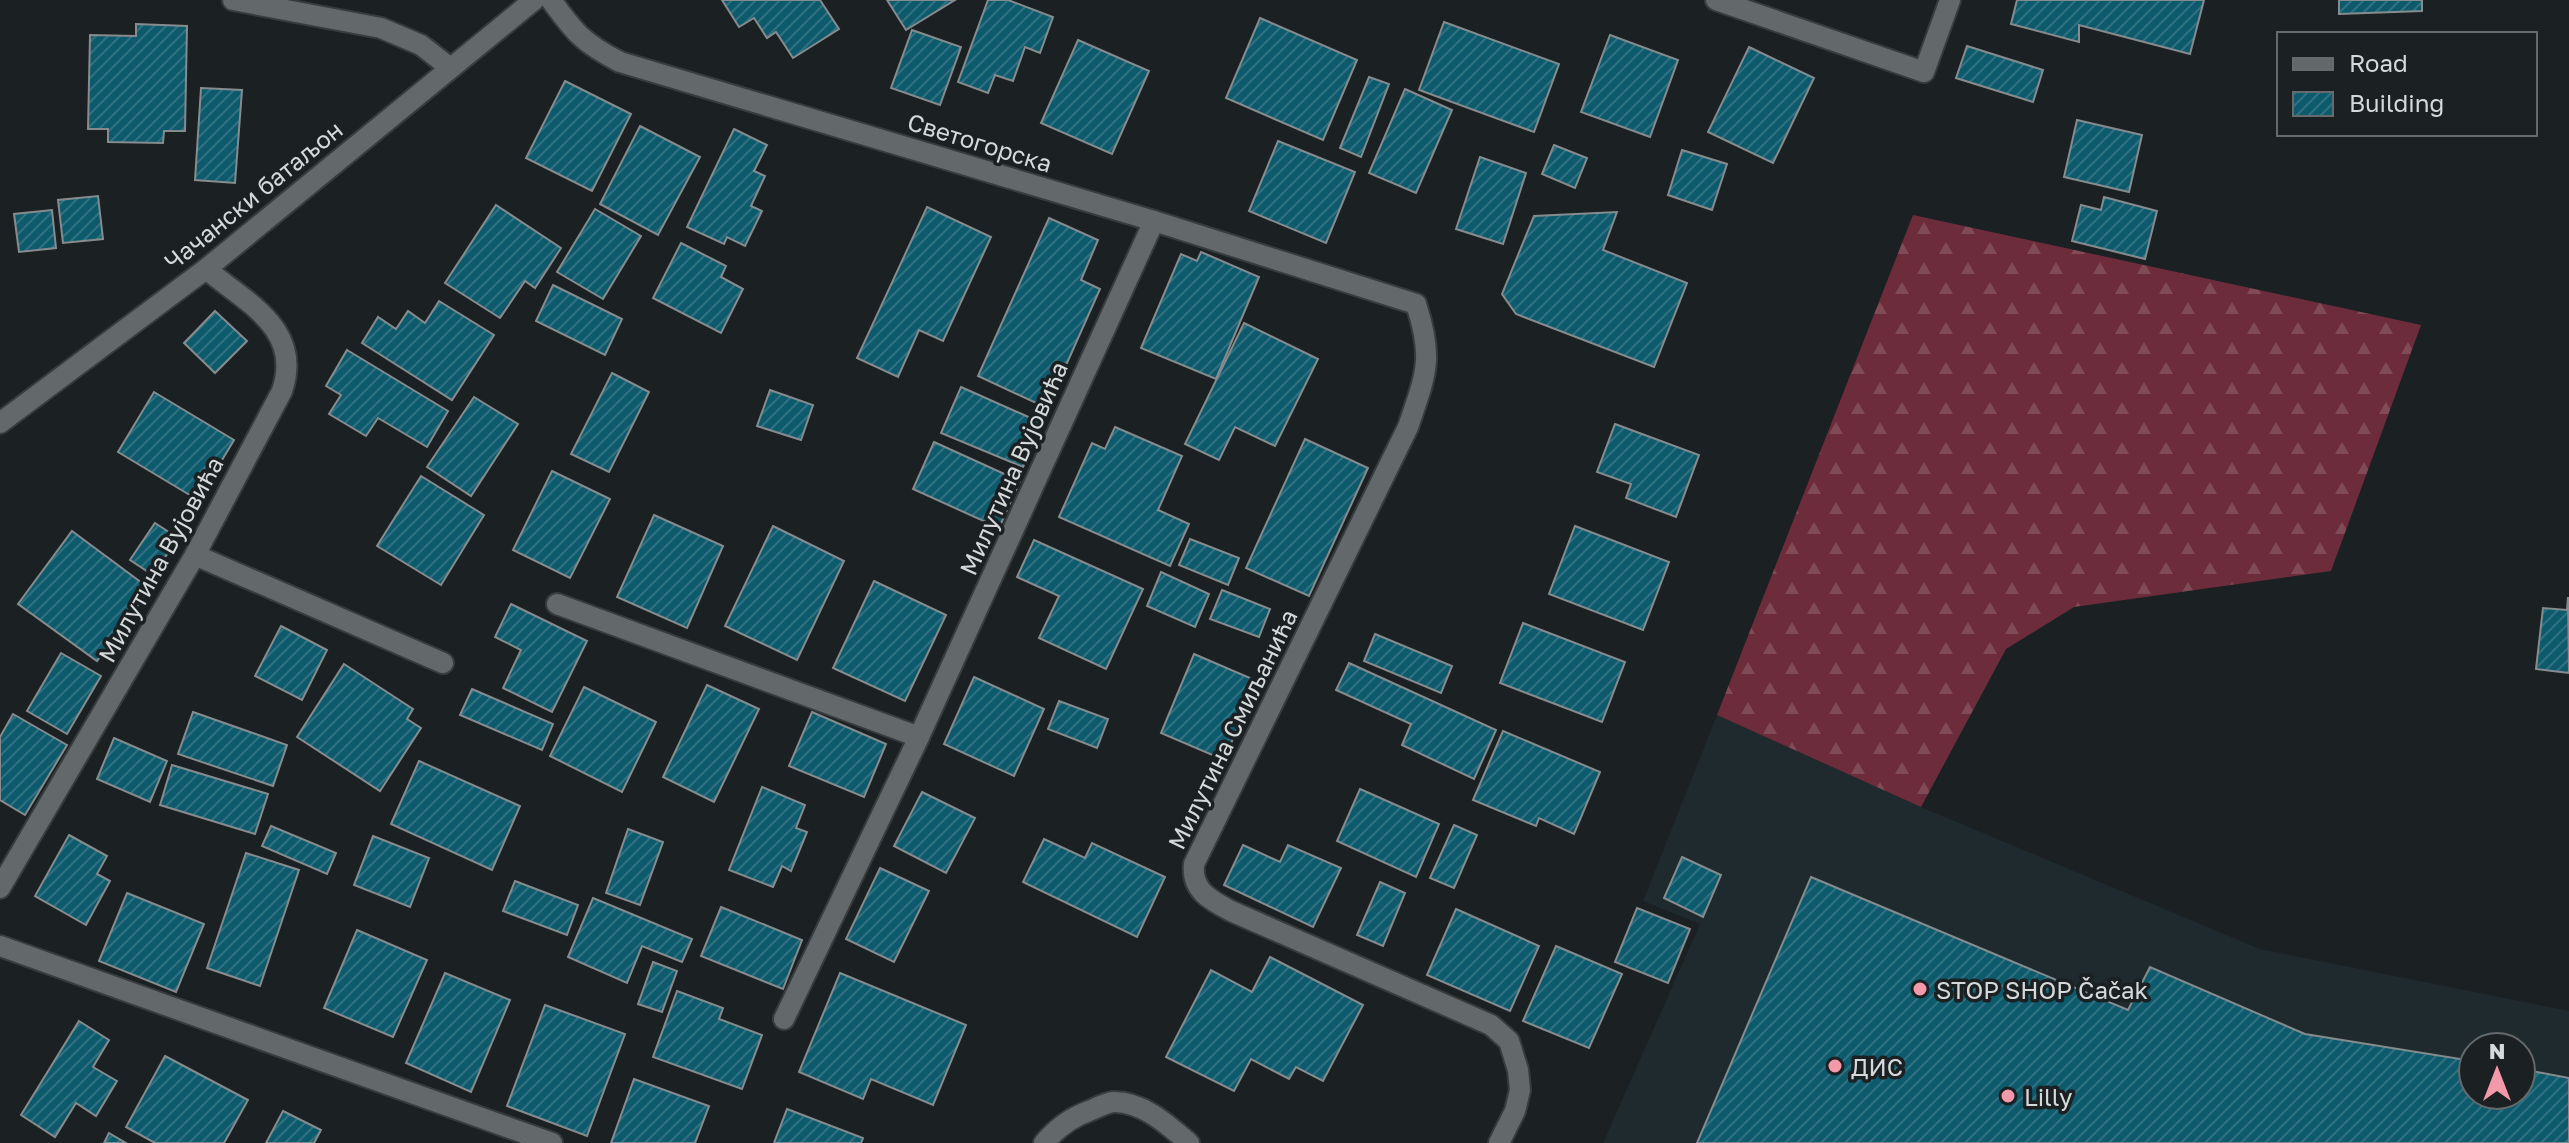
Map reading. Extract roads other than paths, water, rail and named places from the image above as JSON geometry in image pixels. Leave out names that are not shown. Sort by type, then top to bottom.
[{"type":"street","points":[[233,0],[381,28],[421,45],[449,67]]},
{"type":"street","name":"Чачански батаљон","points":[[0,423],[206,269],[534,0]]},
{"type":"street","name":"Светогорска","points":[[551,0],[571,28],[591,47],[620,62],[1154,221],[1416,304]]},
{"type":"street","points":[[1716,0],[1924,72],[1950,0]]},
{"type":"street","name":"Милутина Вујовића","points":[[784,1019],[919,737],[1154,221]]},
{"type":"street","name":"Милутина Вујовића","points":[[0,888],[195,555],[282,391],[288,373],[287,354],[274,326],[206,269]]},
{"type":"street","name":"Милутина Смиљанића","points":[[1416,304],[1426,335],[1427,366],[1408,427],[1194,864],[1193,876],[1198,888],[1211,900],[1231,911],[1491,1025],[1509,1041],[1518,1070],[1520,1090],[1515,1111],[1499,1143]]},
{"type":"street","points":[[195,555],[443,663]]},
{"type":"street","points":[[557,604],[919,737]]},
{"type":"street","points":[[0,946],[552,1143]]},
{"type":"street","points":[[1044,1143],[1080,1114],[1112,1102],[1153,1115],[1189,1143]]},
{"type":"place","name":"STOP SHOP Čačak","points":[[1920,989]]},
{"type":"place","name":"ДИС","points":[[1835,1066]]},
{"type":"place","name":"Lilly","points":[[2008,1096]]}]
